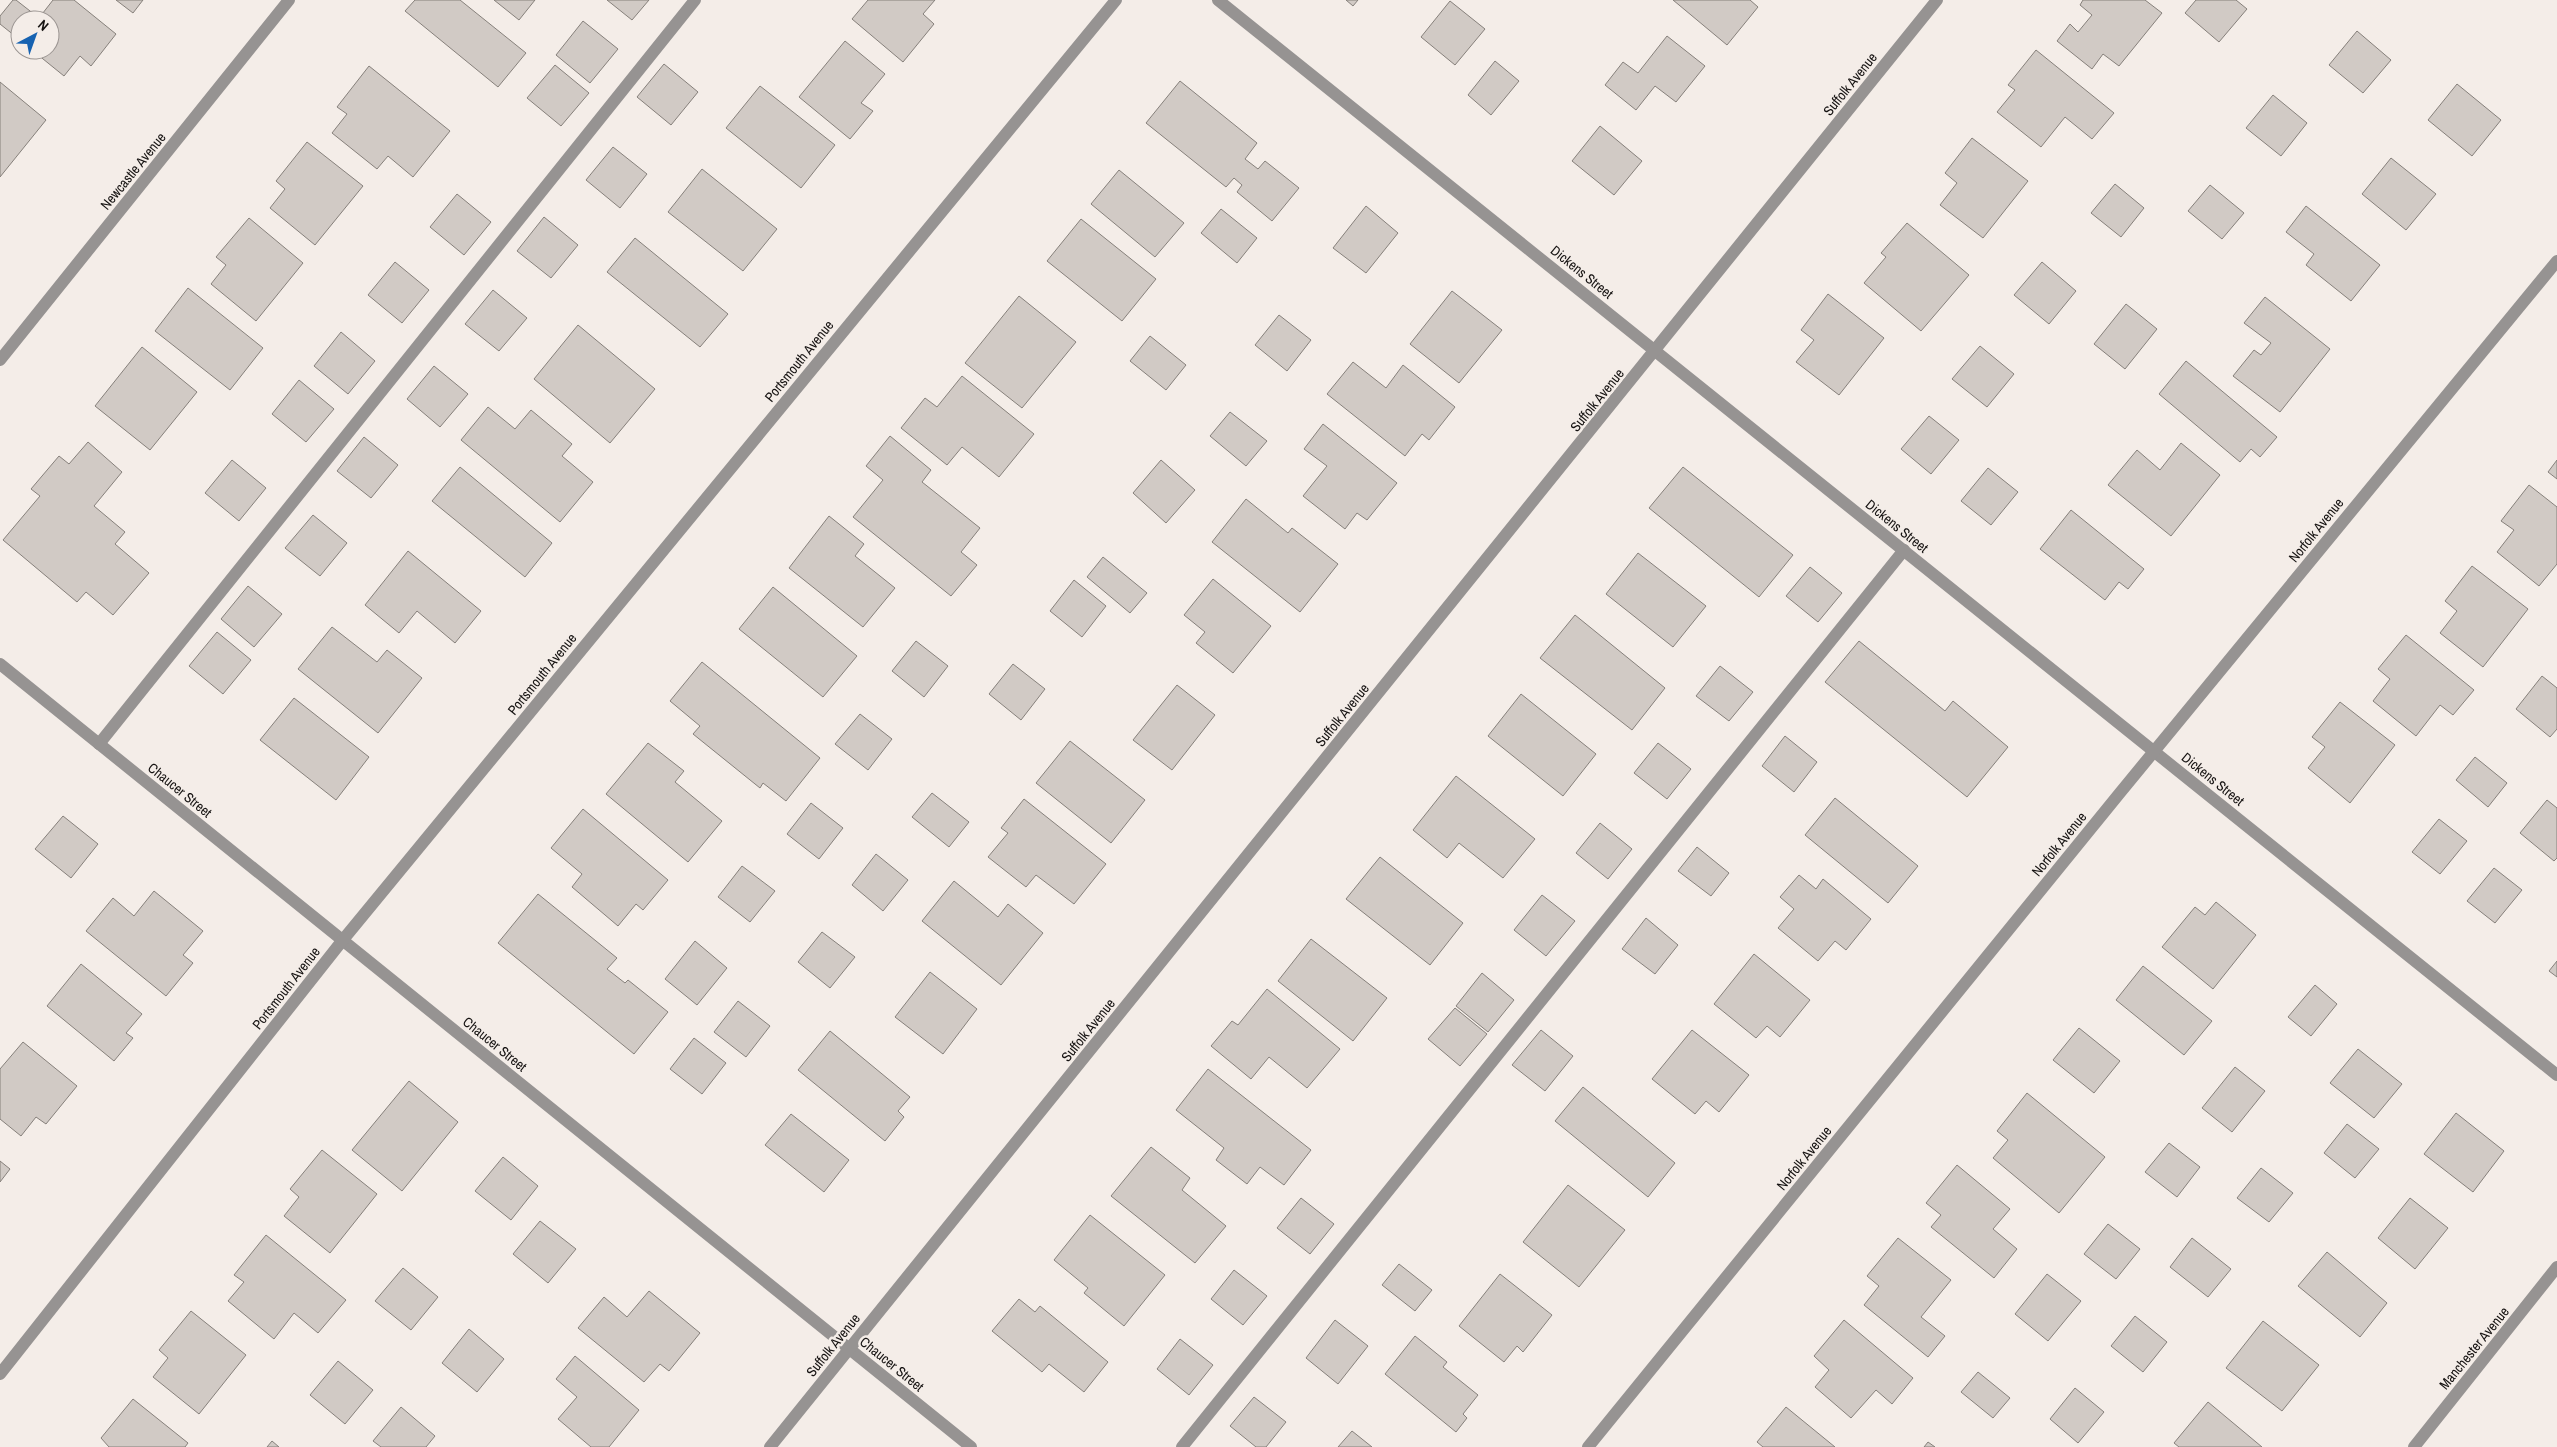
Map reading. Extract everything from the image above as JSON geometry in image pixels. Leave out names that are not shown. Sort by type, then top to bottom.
[{"type":"street","name":"Newcastle Avenue","points":[[0,360],[289,0]]},
{"type":"street","points":[[99,744],[695,0]]},
{"type":"street","name":"Portsmouth Avenue","points":[[0,1374],[342,941],[1116,0]]},
{"type":"street","name":"Dickens Street","points":[[1218,0],[2557,1075]]},
{"type":"street","name":"Suffolk Avenue","points":[[770,1447],[1656,351],[1937,0]]},
{"type":"street","name":"Norfolk Avenue","points":[[1588,1447],[2154,751],[2557,261]]},
{"type":"street","points":[[1182,1447],[1904,550]]},
{"type":"street","name":"Chaucer Street","points":[[0,664],[971,1447]]},
{"type":"street","name":"Manchester Avenue","points":[[2414,1447],[2557,1267]]},
{"type":"building","points":[[13,0],[16,0],[29,10],[10,10],[10,32],[0,24],[0,16]]},
{"type":"building","points":[[53,0],[74,0],[116,34],[91,66],[80,56],[64,76],[44,60],[60,60],[60,10],[45,10]]},
{"type":"building","points":[[116,0],[143,0],[133,13]]},
{"type":"building","points":[[415,0],[460,0],[526,53],[498,87],[405,11]]},
{"type":"building","points":[[494,0],[535,0],[519,20]]},
{"type":"building","points":[[607,0],[649,0],[632,20]]},
{"type":"building","points":[[868,0],[935,0],[923,14],[934,24],[903,62],[852,19]]},
{"type":"building","points":[[1346,0],[1358,0],[1353,6]]},
{"type":"building","points":[[1673,0],[1750,0],[1758,7],[1727,45]]},
{"type":"building","points":[[2083,0],[2145,0],[2162,13],[2119,66],[2103,54],[2092,69],[2057,41],[2070,24],[2078,32],[2092,15],[2080,5]]},
{"type":"building","points":[[2196,0],[2236,0],[2247,9],[2219,42],[2185,13]]},
{"type":"building","points":[[1450,1],[1485,29],[1455,65],[1421,37]]},
{"type":"building","points":[[583,21],[618,49],[590,83],[556,55]]},
{"type":"building","points":[[2357,31],[2391,60],[2363,93],[2329,65]]},
{"type":"building","points":[[1667,36],[1705,66],[1676,102],[1655,86],[1636,110],[1605,85],[1623,62],[1638,73]]},
{"type":"building","points":[[845,41],[885,74],[861,103],[873,111],[850,139],[799,97]]},
{"type":"building","points":[[2036,50],[2114,113],[2092,139],[2065,117],[2041,147],[1997,112],[2015,90],[2008,85]]},
{"type":"building","points":[[1495,61],[1519,81],[1491,115],[1468,95]]},
{"type":"building","points":[[664,64],[698,92],[671,125],[637,97]]},
{"type":"building","points":[[555,65],[589,93],[561,126],[527,98]]},
{"type":"building","points":[[369,66],[450,131],[413,177],[388,156],[377,169],[332,133],[347,114],[337,107]]},
{"type":"building","points":[[1180,81],[1257,143],[1245,159],[1258,169],[1265,161],[1299,188],[1272,221],[1237,192],[1242,185],[1234,178],[1226,187],[1146,123]]},
{"type":"building","points":[[0,82],[46,120],[0,177]]},
{"type":"building","points":[[2457,84],[2501,120],[2472,156],[2428,120]]},
{"type":"building","points":[[760,86],[835,145],[801,188],[726,128]]},
{"type":"building","points":[[2273,95],[2307,123],[2281,156],[2246,128]]},
{"type":"building","points":[[1600,126],[1642,161],[1614,195],[1572,161]]},
{"type":"building","points":[[1972,138],[2028,181],[1983,238],[1940,205],[1957,183],[1945,173]]},
{"type":"building","points":[[307,142],[363,186],[315,245],[270,208],[285,189],[276,181]]},
{"type":"building","points":[[613,147],[647,174],[620,208],[586,180]]},
{"type":"building","points":[[2391,158],[2436,194],[2406,230],[2362,194]]},
{"type":"building","points":[[702,169],[777,229],[743,271],[668,212]]},
{"type":"building","points":[[1119,170],[1184,223],[1155,257],[1091,204]]},
{"type":"building","points":[[2115,184],[2144,208],[2121,237],[2091,213]]},
{"type":"building","points":[[2210,185],[2244,213],[2222,239],[2188,211]]},
{"type":"building","points":[[457,194],[491,222],[464,255],[430,227]]},
{"type":"building","points":[[1366,206],[1398,233],[1366,273],[1333,248]]},
{"type":"building","points":[[2306,206],[2380,265],[2351,301],[2306,265],[2314,254],[2286,232]]},
{"type":"building","points":[[1221,209],[1257,238],[1237,263],[1201,233]]},
{"type":"building","points":[[544,217],[578,245],[551,278],[517,251]]},
{"type":"building","points":[[249,218],[303,263],[256,321],[211,284],[226,265],[216,257]]},
{"type":"building","points":[[1081,219],[1156,279],[1122,321],[1047,261]]},
{"type":"building","points":[[1907,223],[1969,275],[1921,331],[1864,283],[1886,257],[1881,253]]},
{"type":"building","points":[[635,238],[728,314],[700,347],[607,272]]},
{"type":"building","points":[[395,262],[429,290],[402,323],[368,295]]},
{"type":"building","points":[[2042,262],[2076,291],[2049,324],[2014,295]]},
{"type":"building","points":[[188,288],[263,348],[230,390],[155,331]]},
{"type":"building","points":[[493,290],[527,318],[499,351],[465,324]]},
{"type":"building","points":[[1452,291],[1502,330],[1459,383],[1410,344]]},
{"type":"building","points":[[1828,294],[1884,338],[1839,395],[1796,362],[1814,340],[1801,330]]},
{"type":"building","points":[[1019,296],[1076,342],[1022,408],[965,363]]},
{"type":"building","points":[[2265,297],[2330,349],[2280,412],[2233,376],[2254,350],[2261,355],[2271,343],[2244,323]]},
{"type":"building","points":[[2126,304],[2157,329],[2125,369],[2094,344]]},
{"type":"building","points":[[1279,315],[1311,340],[1287,371],[1255,345]]},
{"type":"building","points":[[578,325],[655,389],[610,443],[534,379]]},
{"type":"building","points":[[341,332],[375,361],[348,394],[314,366]]},
{"type":"building","points":[[1150,336],[1186,365],[1166,390],[1130,361]]},
{"type":"building","points":[[1980,346],[2014,374],[1987,407],[1952,379]]},
{"type":"building","points":[[142,347],[197,392],[150,450],[95,406]]},
{"type":"building","points":[[2186,361],[2277,437],[2260,457],[2251,449],[2240,462],[2159,394]]},
{"type":"building","points":[[1353,362],[1386,388],[1403,365],[1455,407],[1429,440],[1422,434],[1405,456],[1327,394]]},
{"type":"building","points":[[434,366],[468,394],[440,427],[407,399]]},
{"type":"building","points":[[962,376],[1034,434],[999,477],[962,447],[947,465],[901,428],[925,398],[937,407]]},
{"type":"building","points":[[299,380],[334,409],[306,442],[272,414]]},
{"type":"building","points":[[488,407],[515,429],[531,410],[572,444],[562,456],[593,482],[560,522],[461,440]]},
{"type":"building","points":[[1230,412],[1267,441],[1246,466],[1210,436]]},
{"type":"building","points":[[1929,416],[1959,440],[1931,474],[1901,449]]},
{"type":"building","points":[[1323,424],[1397,483],[1367,520],[1357,513],[1345,529],[1303,496],[1327,466],[1304,449]]},
{"type":"building","points":[[890,436],[931,470],[922,482],[980,528],[961,552],[977,565],[951,596],[853,517],[883,480],[866,466]]},
{"type":"building","points":[[364,437],[398,465],[371,498],[337,471]]},
{"type":"building","points":[[88,442],[122,472],[94,506],[125,532],[115,544],[149,573],[113,615],[86,592],[77,602],[3,540],[40,496],[31,489],[59,456],[69,464]]},
{"type":"building","points":[[2181,443],[2220,475],[2171,536],[2108,485],[2137,450],[2160,470]]},
{"type":"building","points":[[232,460],[266,488],[239,521],[205,493]]},
{"type":"building","points":[[1161,460],[1195,490],[1166,523],[1133,493]]},
{"type":"building","points":[[2557,460],[2557,479],[2548,472]]},
{"type":"building","points":[[460,467],[552,543],[525,577],[432,501]]},
{"type":"building","points":[[1683,467],[1793,555],[1759,597],[1649,508]]},
{"type":"building","points":[[1988,468],[2018,492],[1991,525],[1961,501]]},
{"type":"building","points":[[2529,485],[2557,507],[2557,564],[2539,586],[2497,552],[2514,530],[2501,521]]},
{"type":"building","points":[[1246,499],[1288,533],[1292,528],[1338,564],[1300,612],[1212,542]]},
{"type":"building","points":[[2071,510],[2144,569],[2128,589],[2119,582],[2105,600],[2040,549]]},
{"type":"building","points":[[313,515],[347,543],[320,576],[285,548]]},
{"type":"building","points":[[829,516],[864,544],[855,556],[895,588],[863,627],[789,568]]},
{"type":"building","points":[[408,551],[481,611],[455,643],[417,611],[399,633],[365,605]]},
{"type":"building","points":[[1638,553],[1706,606],[1673,647],[1606,594]]},
{"type":"building","points":[[1103,557],[1147,593],[1130,613],[1087,577]]},
{"type":"building","points":[[2472,566],[2528,609],[2483,667],[2440,633],[2457,611],[2445,601]]},
{"type":"building","points":[[1810,567],[1842,593],[1818,622],[1786,596]]},
{"type":"building","points":[[1213,579],[1271,626],[1233,673],[1196,643],[1205,632],[1184,615]]},
{"type":"building","points":[[1074,580],[1106,606],[1082,637],[1050,611]]},
{"type":"building","points":[[248,586],[282,614],[254,647],[221,619]]},
{"type":"building","points":[[773,587],[857,656],[823,697],[739,629]]},
{"type":"building","points":[[1575,615],[1665,688],[1632,730],[1540,658]]},
{"type":"building","points":[[332,627],[377,662],[387,650],[422,678],[378,733],[298,669]]},
{"type":"building","points":[[217,632],[251,660],[223,694],[189,666]]},
{"type":"building","points":[[2406,635],[2474,690],[2453,715],[2440,705],[2416,736],[2373,701],[2390,679],[2378,669]]},
{"type":"building","points":[[916,641],[948,666],[924,697],[892,671]]},
{"type":"building","points":[[1859,641],[1945,711],[1953,701],[2008,747],[1967,797],[1825,682]]},
{"type":"building","points":[[702,662],[820,758],[786,801],[763,783],[760,788],[693,734],[700,726],[670,701]]},
{"type":"building","points":[[1013,664],[1045,689],[1021,720],[989,694]]},
{"type":"building","points":[[1720,666],[1753,692],[1729,721],[1696,696]]},
{"type":"building","points":[[2542,676],[2557,688],[2557,729],[2550,737],[2516,709]]},
{"type":"building","points":[[1177,685],[1215,715],[1172,770],[1133,740]]},
{"type":"building","points":[[1521,694],[1596,754],[1563,796],[1488,736]]},
{"type":"building","points":[[294,698],[369,757],[336,800],[260,740]]},
{"type":"building","points":[[2340,702],[2395,745],[2350,803],[2308,768],[2325,747],[2312,737]]},
{"type":"building","points":[[860,714],[892,739],[868,770],[835,744]]},
{"type":"building","points":[[1785,736],[1817,762],[1794,792],[1762,766]]},
{"type":"building","points":[[1070,741],[1145,800],[1111,843],[1036,783]]},
{"type":"building","points":[[648,743],[684,771],[675,782],[722,821],[688,862],[606,794]]},
{"type":"building","points":[[1658,743],[1691,769],[1667,799],[1634,773]]},
{"type":"building","points":[[2475,757],[2507,783],[2488,807],[2456,780]]},
{"type":"building","points":[[1456,776],[1535,839],[1503,878],[1459,843],[1447,858],[1413,830]]},
{"type":"building","points":[[932,793],[969,822],[949,847],[912,817]]},
{"type":"building","points":[[1835,798],[1918,866],[1888,903],[1805,835]]},
{"type":"building","points":[[1024,799],[1106,864],[1074,904],[1036,875],[1026,887],[988,857],[1008,833],[1001,828]]},
{"type":"building","points":[[2547,800],[2557,808],[2557,858],[2554,861],[2520,833]]},
{"type":"building","points":[[811,803],[843,828],[819,859],[787,834]]},
{"type":"building","points":[[583,809],[668,880],[643,910],[636,904],[618,926],[572,887],[582,874],[551,848]]},
{"type":"building","points":[[63,816],[98,844],[71,878],[35,849]]},
{"type":"building","points":[[2439,819],[2467,841],[2440,874],[2412,852]]},
{"type":"building","points":[[1600,823],[1632,849],[1608,879],[1576,853]]},
{"type":"building","points":[[1697,847],[1729,873],[1711,896],[1678,871]]},
{"type":"building","points":[[876,854],[908,880],[883,911],[852,885]]},
{"type":"building","points":[[1380,857],[1463,923],[1430,965],[1346,899]]},
{"type":"building","points":[[742,866],[775,891],[750,922],[718,897]]},
{"type":"building","points":[[2494,868],[2522,890],[2495,923],[2467,901]]},
{"type":"building","points":[[1799,875],[1816,889],[1823,879],[1871,919],[1846,950],[1835,941],[1818,961],[1778,928],[1794,909],[1780,897]]},
{"type":"building","points":[[954,881],[998,917],[1008,904],[1043,933],[1001,985],[922,921]]},
{"type":"building","points":[[154,891],[203,931],[183,955],[193,963],[166,996],[86,931],[113,898],[134,916]]},
{"type":"building","points":[[538,894],[617,958],[607,969],[625,983],[628,980],[668,1012],[634,1054],[498,943]]},
{"type":"building","points":[[1542,895],[1575,921],[1546,956],[1514,930]]},
{"type":"building","points":[[2216,902],[2256,935],[2213,989],[2162,947],[2195,907],[2205,915]]},
{"type":"building","points":[[1646,918],[1678,945],[1655,974],[1622,949]]},
{"type":"building","points":[[822,932],[855,957],[830,988],[798,962]]},
{"type":"building","points":[[1311,939],[1387,998],[1353,1041],[1278,981]]},
{"type":"building","points":[[695,941],[727,968],[697,1005],[665,979]]},
{"type":"building","points":[[1754,954],[1810,1000],[1780,1037],[1767,1026],[1756,1038],[1714,1004]]},
{"type":"building","points":[[2557,961],[2557,977],[2549,971]]},
{"type":"building","points":[[81,964],[142,1014],[126,1033],[133,1038],[114,1061],[47,1006]]},
{"type":"building","points":[[2143,966],[2212,1021],[2184,1055],[2116,1000]]},
{"type":"building","points":[[930,972],[977,1009],[943,1054],[895,1017]]},
{"type":"building","points":[[1482,973],[1514,1000],[1488,1032],[1456,1006]]},
{"type":"building","points":[[2315,985],[2337,1004],[2311,1036],[2288,1017]]},
{"type":"building","points":[[1267,989],[1340,1049],[1307,1088],[1269,1057],[1251,1079],[1211,1046],[1232,1021],[1238,1025]]},
{"type":"building","points":[[738,1001],[770,1026],[746,1057],[714,1032]]},
{"type":"building","points":[[1455,1008],[1487,1034],[1460,1066],[1428,1039]]},
{"type":"building","points":[[2079,1028],[2120,1061],[2094,1093],[2053,1060]]},
{"type":"building","points":[[1541,1030],[1573,1056],[1545,1091],[1512,1065]]},
{"type":"building","points":[[1692,1030],[1749,1075],[1719,1112],[1706,1101],[1695,1114],[1652,1079]]},
{"type":"building","points":[[830,1031],[910,1097],[898,1111],[904,1117],[885,1141],[798,1070]]},
{"type":"building","points":[[694,1038],[726,1063],[702,1094],[670,1069]]},
{"type":"building","points":[[23,1042],[77,1086],[46,1124],[36,1117],[21,1136],[0,1119],[0,1069]]},
{"type":"building","points":[[2358,1049],[2402,1084],[2374,1118],[2330,1083]]},
{"type":"building","points":[[2235,1067],[2265,1091],[2232,1132],[2202,1108]]},
{"type":"building","points":[[1208,1069],[1311,1150],[1284,1185],[1260,1167],[1247,1184],[1216,1160],[1224,1148],[1176,1110]]},
{"type":"building","points":[[409,1081],[458,1122],[402,1191],[352,1150]]},
{"type":"building","points":[[1583,1087],[1675,1163],[1648,1197],[1555,1121]]},
{"type":"building","points":[[2027,1093],[2105,1157],[2059,1213],[1993,1158],[2008,1140],[1997,1131]]},
{"type":"building","points":[[2456,1113],[2504,1151],[2473,1192],[2424,1154]]},
{"type":"building","points":[[791,1114],[849,1160],[824,1192],[765,1145]]},
{"type":"building","points":[[2347,1124],[2379,1149],[2355,1178],[2324,1153]]},
{"type":"building","points":[[2169,1143],[2200,1167],[2177,1197],[2145,1172]]},
{"type":"building","points":[[1151,1147],[1190,1178],[1182,1190],[1226,1226],[1195,1263],[1111,1196]]},
{"type":"building","points":[[322,1150],[377,1194],[330,1253],[284,1216],[299,1197],[290,1189]]},
{"type":"building","points":[[503,1157],[538,1186],[511,1220],[475,1191]]},
{"type":"building","points":[[0,1161],[10,1169],[0,1182]]},
{"type":"building","points":[[1957,1165],[2010,1209],[1993,1229],[2017,1249],[1994,1278],[1931,1227],[1941,1215],[1926,1203]]},
{"type":"building","points":[[2261,1168],[2293,1193],[2269,1222],[2237,1198]]},
{"type":"building","points":[[1568,1185],[1625,1230],[1579,1287],[1523,1242]]},
{"type":"building","points":[[1301,1198],[1334,1224],[1310,1254],[1277,1228]]},
{"type":"building","points":[[2410,1198],[2448,1228],[2415,1269],[2378,1238]]},
{"type":"building","points":[[1090,1215],[1165,1275],[1124,1326],[1084,1293],[1088,1288],[1054,1260]]},
{"type":"building","points":[[540,1221],[576,1249],[548,1283],[513,1254]]},
{"type":"building","points":[[2108,1224],[2140,1249],[2116,1279],[2084,1254]]},
{"type":"building","points":[[266,1235],[346,1300],[318,1333],[294,1313],[274,1339],[228,1301],[244,1282],[234,1275]]},
{"type":"building","points":[[1898,1238],[1951,1280],[1921,1317],[1945,1336],[1928,1357],[1864,1305],[1879,1286],[1867,1276]]},
{"type":"building","points":[[2192,1238],[2231,1269],[2208,1297],[2170,1267]]},
{"type":"building","points":[[2327,1252],[2387,1303],[2360,1337],[2298,1286]]},
{"type":"building","points":[[1399,1264],[1432,1290],[1415,1311],[1382,1285]]},
{"type":"building","points":[[403,1268],[438,1297],[411,1330],[375,1301]]},
{"type":"building","points":[[1234,1270],[1267,1296],[1243,1325],[1211,1299]]},
{"type":"building","points":[[1500,1274],[1552,1315],[1523,1352],[1517,1346],[1504,1362],[1459,1326]]},
{"type":"building","points":[[2047,1274],[2081,1301],[2048,1341],[2015,1314]]},
{"type":"building","points":[[649,1291],[700,1333],[669,1371],[660,1364],[644,1382],[578,1328],[604,1297],[627,1317]]},
{"type":"building","points":[[1019,1299],[1035,1312],[1040,1306],[1108,1362],[1084,1392],[1049,1364],[1042,1372],[992,1331]]},
{"type":"building","points":[[191,1311],[246,1355],[199,1414],[153,1377],[168,1358],[159,1350]]},
{"type":"building","points":[[2135,1316],[2167,1342],[2143,1372],[2111,1346]]},
{"type":"building","points":[[1335,1320],[1368,1346],[1338,1384],[1306,1358]]},
{"type":"building","points":[[1844,1320],[1913,1378],[1892,1404],[1876,1390],[1851,1418],[1815,1387],[1829,1370],[1814,1356]]},
{"type":"building","points":[[2263,1321],[2319,1365],[2282,1411],[2226,1368]]},
{"type":"building","points":[[469,1329],[504,1359],[477,1392],[442,1363]]},
{"type":"building","points":[[1415,1336],[1447,1362],[1443,1367],[1478,1395],[1463,1414],[1467,1418],[1456,1432],[1385,1374]]},
{"type":"building","points":[[1180,1339],[1213,1365],[1189,1395],[1157,1369]]},
{"type":"building","points":[[575,1356],[639,1410],[609,1447],[591,1447],[558,1419],[577,1397],[556,1379]]},
{"type":"building","points":[[338,1361],[373,1390],[345,1424],[310,1395]]},
{"type":"building","points":[[1978,1372],[2010,1398],[1993,1418],[1961,1392]]},
{"type":"building","points":[[2075,1388],[2104,1412],[2078,1443],[2050,1419]]},
{"type":"building","points":[[1254,1397],[1286,1422],[1266,1447],[1256,1447],[1230,1426]]},
{"type":"building","points":[[133,1399],[188,1443],[185,1447],[109,1447],[101,1438]]},
{"type":"building","points":[[2208,1402],[2262,1447],[2179,1447],[2174,1443]]},
{"type":"building","points":[[401,1407],[435,1436],[426,1447],[381,1447],[373,1441]]},
{"type":"building","points":[[1786,1407],[1835,1447],[1763,1447],[1757,1442]]},
{"type":"building","points":[[1352,1431],[1372,1447],[1338,1447]]},
{"type":"building","points":[[272,1441],[279,1447],[267,1447]]},
{"type":"building","points":[[1928,1442],[1935,1447],[1924,1447]]}]
